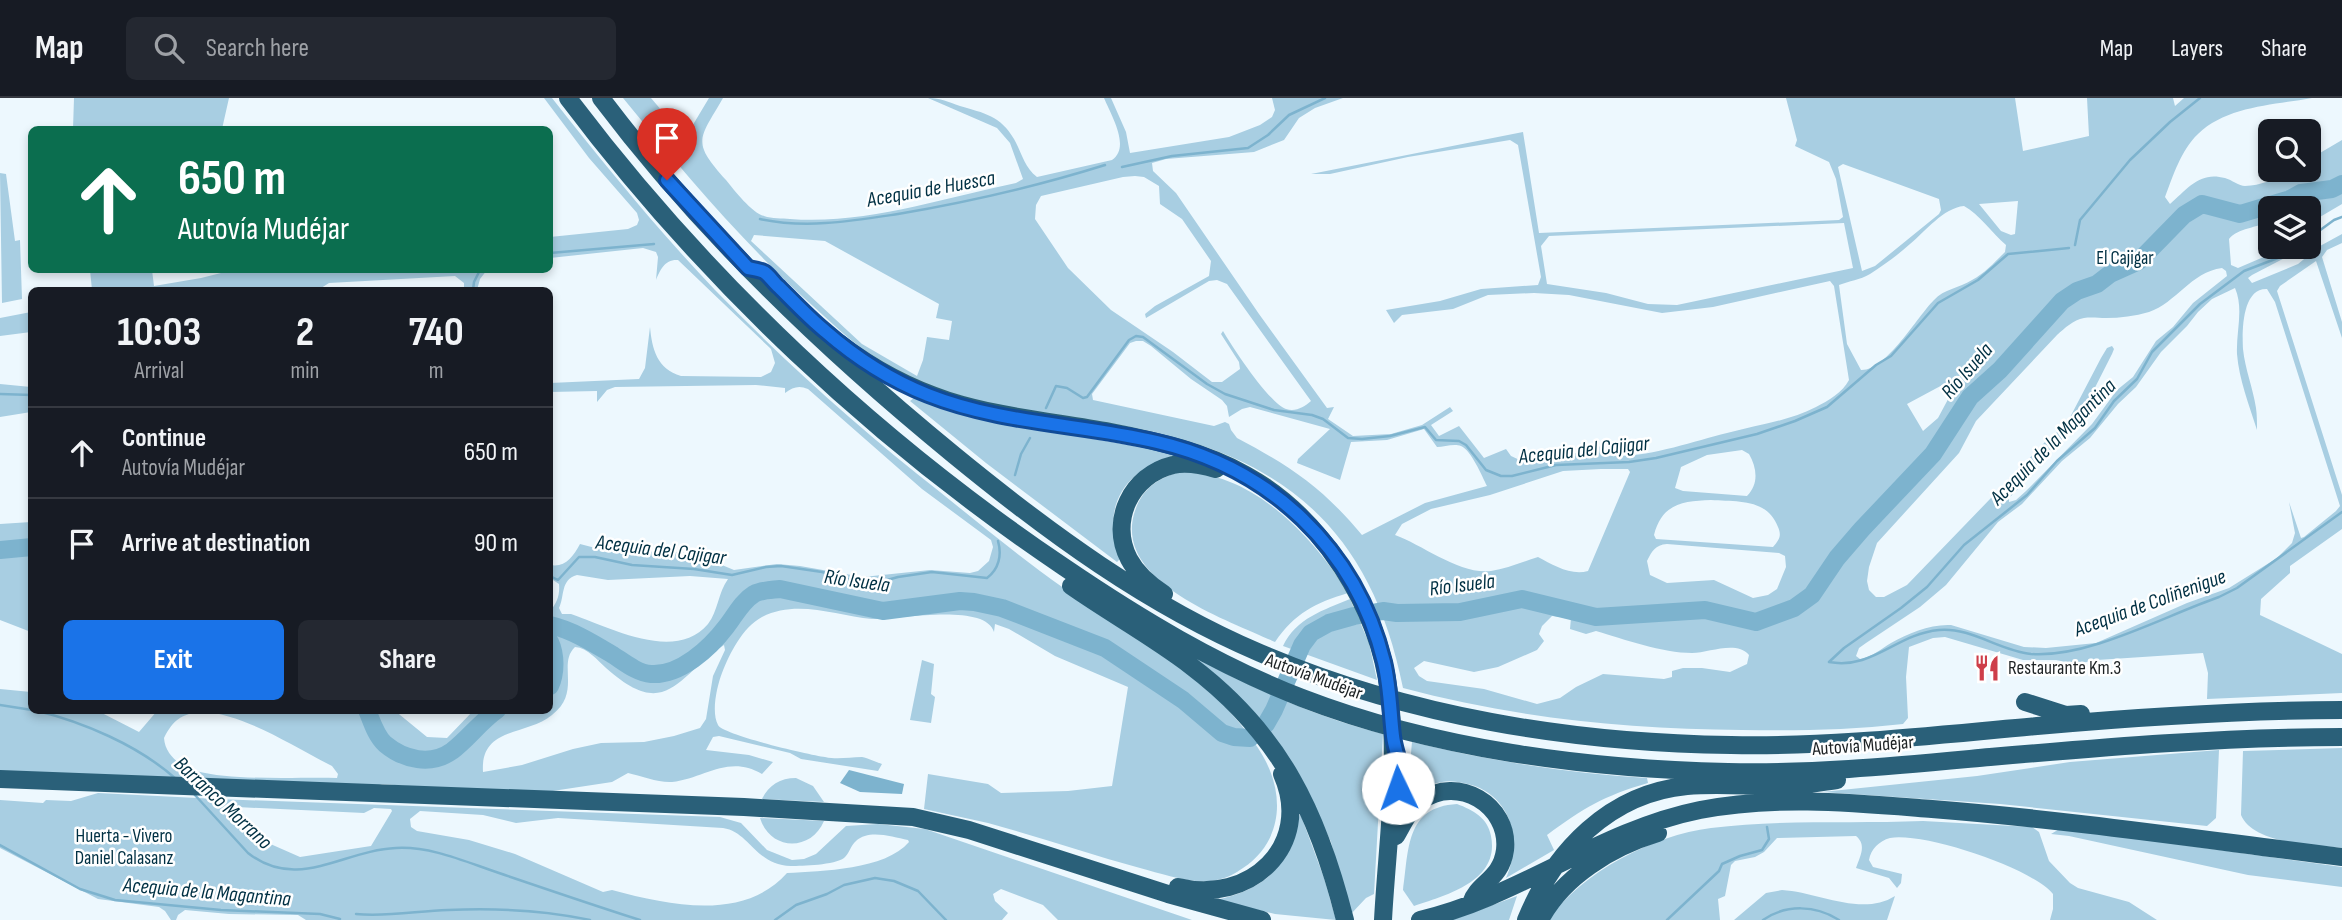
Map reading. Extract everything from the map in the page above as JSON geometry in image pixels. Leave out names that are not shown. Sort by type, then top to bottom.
[{"type":"highway","name":"Autovía Mudéjar","points":[[568,98],[645,194],[748,306],[836,389],[942,478],[1028,543],[1177,638],[1245,674],[1307,700],[1383,724],[1549,758],[1616,766],[1746,772],[1897,765],[2201,741],[2342,737]]},
{"type":"highway","name":"Autovía Mudéjar","points":[[601,98],[652,162],[748,268],[823,342],[961,461],[1044,526],[1143,593],[1237,643],[1317,676],[1401,701],[1528,728],[1639,741],[1731,746],[1872,740],[2185,715],[2342,710]]},
{"type":"highway","points":[[748,268],[764,272],[818,326],[853,354],[917,390],[993,414],[1109,432],[1187,450],[1248,476],[1277,496],[1318,535],[1345,572],[1367,612],[1381,651],[1389,691],[1393,738],[1389,894],[1392,920]]},
{"type":"highway","points":[[1237,643],[1233,632],[1171,599],[1133,567],[1122,539],[1122,521],[1126,505],[1142,482],[1156,471],[1191,464],[1233,475],[1290,508]]},
{"type":"highway","points":[[942,478],[947,492],[1014,544],[1073,588],[1178,656],[1240,709],[1279,756],[1296,783],[1311,815],[1345,920]]},
{"type":"highway","points":[[2025,702],[2066,715],[2167,708],[2185,715]]},
{"type":"highway","points":[[1872,740],[1879,732],[1914,726]]},
{"type":"highway","points":[[1383,920],[1396,836],[1399,764],[1393,738]]},
{"type":"highway","points":[[1127,880],[1146,878],[1193,890],[1213,891],[1241,884],[1264,869],[1280,848],[1289,823],[1289,796],[1278,766],[1279,756]]},
{"type":"highway","points":[[1526,920],[1540,891],[1575,840],[1613,810],[1643,795],[1695,785],[1801,785],[1882,775],[1897,765]]},
{"type":"highway","points":[[0,779],[889,815],[950,825],[1168,894],[1262,920]]},
{"type":"highway","points":[[1396,836],[1414,807],[1434,794],[1459,791],[1475,796],[1489,805],[1502,826],[1505,850],[1496,874],[1474,895],[1470,905]]},
{"type":"highway","points":[[1420,920],[1470,905],[1623,833],[1699,810],[1737,804],[1777,802],[1900,807],[2044,818],[2342,857]]},
{"type":"highway","points":[[1540,920],[1556,896],[1587,868],[1611,853],[1654,834],[1743,815],[1872,812],[1900,807]]},
{"type":"highway","points":[[1168,894],[1180,906],[1220,920]]},
{"type":"green space","points":[[74,98],[229,98],[223,126],[73,126]]},
{"type":"green space","points":[[544,98],[552,98],[631,196],[715,290],[824,395],[1017,554],[1171,659],[1219,701],[1258,748],[1273,780],[1277,812],[1274,828],[1257,856],[1240,870],[1224,878],[1208,881],[1188,880],[988,823],[924,809],[928,774],[988,784],[1001,793],[1068,791],[1112,786],[1128,687],[1055,656],[1009,629],[995,624],[994,632],[987,623],[975,617],[958,615],[872,619],[817,610],[789,609],[762,617],[755,622],[733,649],[717,692],[715,713],[718,725],[750,739],[803,753],[834,758],[862,757],[882,764],[878,771],[801,759],[790,753],[719,736],[713,737],[706,750],[749,755],[773,762],[762,774],[739,766],[667,782],[628,773],[612,782],[546,792],[382,784],[371,788],[0,772],[0,689],[28,692],[28,714],[104,714],[139,732],[154,714],[192,714],[174,723],[164,738],[171,755],[190,769],[247,777],[337,778],[338,774],[332,766],[268,732],[235,718],[217,714],[399,714],[427,737],[447,738],[470,714],[553,714],[553,606],[558,599],[559,584],[553,580],[553,565],[560,565],[568,560],[580,544],[607,551],[680,552],[705,558],[734,570],[777,564],[863,577],[930,570],[970,573],[978,571],[989,561],[993,547],[991,540],[922,489],[808,389],[796,387],[785,393],[785,388],[756,385],[615,387],[607,390],[597,402],[597,391],[553,392],[553,383],[639,379],[645,368],[650,327],[657,357],[666,368],[681,376],[761,377],[771,372],[775,363],[771,349],[678,260],[666,263],[656,280],[656,252],[643,248],[553,258],[553,237],[628,229],[637,225],[637,213],[589,158]],"holes":[[[577,575],[608,580],[690,576],[728,579],[708,624],[694,635],[678,641],[641,638],[571,614],[562,614],[559,608],[565,584],[572,577]],[[724,645],[725,650],[713,676],[706,719],[700,728],[644,742],[601,743],[522,765],[483,772],[484,757],[497,739],[542,722],[561,706],[568,688],[568,662],[575,647],[588,652],[627,684],[643,692],[657,693],[682,681]]]},
{"type":"green space","name":"El Cajigar","points":[[623,98],[651,98],[685,138],[709,98],[723,98],[704,132],[702,140],[707,157],[744,201],[759,214],[774,218],[818,220],[904,209],[1016,183],[1023,179],[1010,143],[997,128],[928,98],[941,99],[998,120],[1009,131],[1026,164],[1037,177],[1112,160],[1120,147],[1120,139],[1104,98],[1111,98],[1126,132],[1130,153],[1229,137],[1260,125],[1272,117],[1275,110],[1272,98],[1343,98],[1315,108],[1299,118],[1284,140],[1254,152],[1166,159],[1152,163],[1153,171],[1176,193],[1327,408],[1334,407],[1328,419],[1353,436],[1391,434],[1422,425],[1450,407],[1453,411],[1431,425],[1439,436],[1459,426],[1484,458],[1506,449],[1511,456],[1524,462],[1601,446],[1604,455],[1619,456],[1650,453],[1784,419],[1806,412],[1839,392],[1849,380],[1834,286],[1830,281],[1713,307],[1662,313],[1569,295],[1488,295],[1453,309],[1402,315],[1394,323],[1386,310],[1440,301],[1481,289],[1538,285],[1541,277],[1518,145],[1510,140],[1408,157],[1330,174],[1311,174],[1523,132],[1539,233],[1839,220],[1843,217],[1836,179],[1829,162],[1795,146],[1797,140],[1786,98],[2015,98],[2023,151],[2089,136],[2087,98],[2173,98],[2175,106],[2184,98],[2312,98],[2252,108],[2210,125],[2192,140],[2187,148],[2165,197],[2170,204],[2195,182],[2216,176],[2245,186],[2266,182],[2321,182],[2321,152],[2342,140],[2342,204],[2321,216],[2321,196],[2258,196],[2258,225],[2229,239],[2231,265],[2238,268],[2259,259],[2283,259],[2248,278],[2252,283],[2304,259],[2321,259],[2321,245],[2342,234],[2342,243],[2327,250],[2322,257],[2342,322],[2342,338],[2316,261],[2280,286],[2277,291],[2342,495],[2342,529],[2290,566],[2290,573],[2261,599],[2260,615],[2342,654],[2342,693],[2207,699],[2208,673],[2203,653],[2097,660],[2076,664],[2056,660],[2023,660],[1945,637],[1933,638],[1909,647],[1906,677],[1908,718],[1903,724],[1883,726],[1762,730],[1614,724],[1487,707],[1403,688],[1387,628],[1365,577],[1336,535],[1302,500],[1260,471],[1213,450],[1159,433],[1005,409],[933,388],[889,366],[848,338],[804,298],[710,201]],"holes":[[[1843,164],[1939,199],[1941,210],[1875,266],[1862,271],[1838,167]],[[1123,177],[1144,177],[1159,186],[1160,204],[1182,219],[1211,261],[1209,276],[1155,306],[1145,314],[1146,318],[1209,281],[1217,280],[1227,284],[1311,401],[1293,410],[1279,405],[1252,374],[1223,331],[1221,334],[1239,362],[1240,369],[1222,382],[1212,382],[1111,310],[1068,268],[1035,219],[1036,205],[1041,196]],[[2018,201],[2015,234],[2001,231],[1979,204]],[[1964,206],[1975,214],[2006,245],[2005,252],[1977,277],[1938,296],[1891,353],[1871,368],[1861,370],[1847,344],[1839,285],[1866,276],[1880,267],[1949,211]],[[1844,223],[1853,268],[1677,305],[1648,304],[1606,293],[1547,284],[1541,246],[1549,236]],[[754,235],[825,241],[939,304],[936,318],[952,321],[949,340],[927,337],[917,376],[862,344],[751,241]],[[2222,268],[2227,276],[2193,303],[2173,327],[2156,341],[2133,377],[2117,390],[2092,424],[2026,491],[2016,500],[2009,502],[2009,498],[2025,482],[2039,461],[2075,427],[2112,354],[2112,346],[2107,348],[2101,358],[2066,425],[2046,441],[1907,585],[1884,597],[1876,597],[1869,590],[1869,567],[1877,543],[1959,453],[1976,421],[2057,335],[2073,322],[2084,318],[2138,315],[2159,308],[2201,275]],[[2235,288],[2239,312],[2238,363],[2257,430],[2256,408],[2244,356],[2243,332],[2248,303],[2253,295],[2267,289],[2275,302],[2340,506],[2336,511],[2301,538],[2289,502],[2295,533],[2292,543],[2277,558],[2229,588],[2187,603],[2096,643],[2046,648],[2024,647],[1943,625],[1912,633],[1864,658],[1856,656],[1859,648],[1920,607],[1946,585],[1998,522],[2022,504],[2062,461],[2090,438],[2212,299]],[[1143,341],[1222,400],[1227,406],[1229,417],[1250,407],[1330,429],[1297,463],[1340,480],[1351,442],[1387,440],[1424,429],[1437,447],[1455,445],[1465,448],[1487,486],[1425,503],[1362,535],[1348,518],[1305,479],[1237,438],[1229,424],[1225,422],[1214,426],[1093,400],[1092,394],[1130,343]],[[1961,375],[1938,418],[1923,431],[1907,404]],[[1742,450],[1749,454],[1756,476],[1754,486],[1747,496],[1683,491],[1675,488],[1681,467],[1707,455]],[[1628,469],[1630,472],[1588,571],[1569,571],[1538,557],[1502,569],[1479,571],[1454,564],[1395,535],[1402,524],[1431,509],[1490,495],[1563,471]],[[1692,501],[1741,502],[1759,506],[1773,518],[1780,533],[1779,538],[1773,547],[1656,539],[1654,535],[1662,516],[1675,506]],[[1663,545],[1779,553],[1785,556],[1786,567],[1777,589],[1768,595],[1753,598],[1714,580],[1667,583],[1650,575],[1647,561],[1652,551]],[[1552,616],[1571,618],[1570,629],[1586,634],[1596,631],[1669,651],[1692,653],[1737,648],[1749,655],[1747,664],[1730,672],[1683,668],[1672,671],[1672,677],[1664,679],[1603,674],[1560,698],[1537,704],[1484,689],[1427,681],[1419,676],[1414,668],[1424,661],[1474,672],[1498,667],[1537,650],[1544,641],[1539,634],[1542,626]]]},
{"type":"green space","points":[[0,173],[6,174],[15,241],[20,240],[22,299],[2,303]]},
{"type":"green space","points":[[90,273],[152,273],[154,286],[221,273],[485,273],[478,287],[464,287],[464,283],[455,276],[329,283],[323,287],[92,287]]},
{"type":"green space","points":[[28,313],[28,332],[0,336],[0,318]]},
{"type":"green space","points":[[0,384],[28,387],[28,412],[0,417]]},
{"type":"green space","points":[[914,398],[979,417],[1178,455],[1159,461],[1144,470],[1131,480],[1122,492],[1113,522],[1120,559],[1117,562],[986,463],[910,401]]},
{"type":"green space","points":[[1179,472],[1206,475],[1231,482],[1277,510],[1317,549],[1348,593],[1325,601],[1298,616],[1275,642],[1180,596],[1158,579],[1141,560],[1133,538],[1134,514],[1145,492],[1156,482]]},
{"type":"green space","points":[[28,522],[28,631],[0,620],[0,524]]},
{"type":"green space","points":[[1350,599],[1369,643],[1377,680],[1283,646],[1295,628],[1303,622]]},
{"type":"green space","points":[[1180,649],[1278,698],[1383,734],[1374,894],[1366,898],[1350,915],[1331,842],[1298,772],[1278,744]]},
{"type":"green space","points":[[922,660],[934,664],[931,694],[935,697],[931,723],[910,720]]},
{"type":"green space","points":[[1412,742],[1529,765],[1647,778],[1648,783],[1606,798],[1572,817],[1547,835],[1554,850],[1506,878],[1511,865],[1513,838],[1506,813],[1488,793],[1458,782],[1433,784],[1407,798]]},
{"type":"green space","points":[[2342,748],[2342,848],[2286,841],[2258,832],[2248,825],[2241,815],[2243,751]]},
{"type":"green space","points":[[2219,750],[2216,818],[2207,826],[2000,804],[1822,792],[1977,776],[2070,762]]},
{"type":"green space","points":[[796,778],[813,786],[824,802],[762,799],[776,783]]},
{"type":"green space","name":"Huerta - Vivero Daniel Calasanz","points":[[98,793],[720,817],[741,823],[767,850],[792,860],[816,854],[846,826],[878,824],[925,829],[1192,920],[1058,920],[1043,905],[1001,889],[993,894],[995,901],[1008,913],[1002,920],[306,920],[298,915],[185,910],[176,920],[171,920],[159,907],[98,899],[0,848],[0,800],[43,803],[46,800],[71,801]],"holes":[[[237,807],[364,813],[374,808],[392,811],[371,846],[300,857],[250,835],[234,819],[233,811]],[[420,811],[483,815],[516,823],[558,818],[723,828],[740,835],[769,860],[791,866],[818,865],[840,860],[856,841],[867,835],[888,836],[909,842],[898,851],[869,864],[835,870],[787,873],[770,888],[751,898],[730,904],[707,906],[660,901],[612,890],[603,892],[515,854],[469,840],[417,831],[411,827],[410,819]]]},
{"type":"green space","points":[[1457,804],[1474,812],[1487,824],[1492,851],[1487,864],[1468,884],[1414,906],[1403,890],[1413,833],[1427,813]]},
{"type":"green space","points":[[1300,813],[1336,920],[1275,914],[1215,900],[1249,889],[1273,872],[1290,847]]},
{"type":"green space","points":[[760,818],[824,821],[810,838],[791,844],[772,837]]},
{"type":"green space","points":[[1923,821],[2032,827],[2039,832],[2049,861],[2070,883],[2078,888],[2129,902],[2157,920],[2050,920],[2053,894],[2023,873],[1951,846],[1906,838],[1882,841],[1876,846],[1869,860],[1873,867],[1902,874],[1897,888],[1889,878],[1856,868],[1862,847],[1856,836],[1777,838],[1755,857],[1735,861],[1731,865],[1725,896],[1718,899],[1720,920],[1548,920],[1579,887],[1599,872],[1643,848],[1689,832],[1737,825]]},
{"type":"green space","points":[[2061,828],[2342,867],[2342,887],[2248,875],[2051,834]]},
{"type":"green space","points":[[1782,890],[1854,904],[1882,902],[1895,896],[1887,920],[1734,920],[1766,893]]},
{"type":"green space","points":[[1517,896],[1509,920],[1452,920]]},
{"type":"shaded area","points":[[849,770],[904,784],[902,794],[860,792],[840,783]]},
{"type":"waterway","name":"Acequia de Huesca","points":[[1122,167],[1172,156],[1248,148],[1268,135],[1289,115],[1325,98]]},
{"type":"waterway","name":"Acequia del Cajigar","points":[[2075,245],[2080,220],[2130,160],[2200,98]]},
{"type":"waterway","name":"Acequia de Huesca","points":[[760,219],[812,224],[898,214],[1003,193],[1105,165]]},
{"type":"waterway","name":"Río Isuela","points":[[553,626],[582,637],[631,667],[651,674],[683,666],[703,652],[745,601],[760,592],[780,589],[883,611],[960,601],[974,602],[1002,608],[1105,648],[1183,700],[1222,733],[1250,738],[1266,724],[1302,645],[1311,633],[1329,623],[1354,616],[1383,611],[1460,612],[1522,599],[1596,617],[1705,610],[1756,622],[1794,608],[1812,595],[1837,558],[1933,454],[1970,397],[2000,370],[2062,301],[2139,261],[2184,215],[2202,204],[2240,214],[2301,193],[2332,189],[2342,184]]},
{"type":"waterway","name":"Acequia de la Magantina","points":[[2321,230],[2342,217]]},
{"type":"waterway","name":"Acequia de Huesca","points":[[553,253],[654,244]]},
{"type":"waterway","name":"Acequia del Cajigar","points":[[1046,408],[1056,386],[1067,388],[1083,398],[1087,397],[1129,340],[1136,336],[1143,337],[1225,394],[1274,410],[1312,415],[1323,419],[1348,438],[1390,436],[1425,427],[1436,440],[1459,441],[1466,445],[1486,470],[1501,476],[1512,476],[1556,465],[1629,462],[1656,458],[1757,434],[1827,407],[1876,365],[1891,356],[1938,303],[1978,280],[2008,254],[2069,248]]},
{"type":"waterway","name":"Acequia de la Magantina","points":[[1829,662],[1927,587],[1964,545],[2027,495],[2057,461],[2095,428],[2114,401],[2137,379],[2152,352],[2200,304],[2244,271],[2275,259]]},
{"type":"waterway","name":"Acequia de Huesca","points":[[473,287],[478,273]]},
{"type":"waterway","name":"Acequia de Huesca","points":[[0,394],[28,395]]},
{"type":"waterway","name":"Acequia del Cajigar","points":[[1015,475],[1021,454],[1030,438]]},
{"type":"waterway","name":"Acequia de Coliñenigue","points":[[1829,662],[1859,661],[1910,638],[1939,630],[1963,632],[2008,649],[2031,654],[2053,653],[2101,643],[2237,588],[2342,512]]},
{"type":"waterway","name":"Acequia del Cajigar","points":[[553,578],[558,580],[579,557],[595,557],[632,565],[694,569],[732,575],[781,566],[822,572],[863,583],[932,572],[987,578],[998,561],[998,541]]},
{"type":"waterway","name":"Río Isuela","points":[[0,550],[28,547]]},
{"type":"waterway","name":"Río Isuela","points":[[553,653],[553,675]]},
{"type":"waterway","name":"Barranco Morrano","points":[[0,705],[28,709]]},
{"type":"waterway","name":"Barranco Morrano","points":[[48,714],[72,721],[127,745],[176,779]]},
{"type":"waterway","name":"Río Isuela","points":[[369,714],[382,741],[392,750],[427,760],[452,751],[492,714]]},
{"type":"waterway","name":"Barranco Morrano","points":[[194,794],[248,853],[266,864],[284,869],[303,869],[377,850],[409,848],[461,860],[640,920]]},
{"type":"waterway","name":"Acequia de la Magantina","points":[[1667,920],[1719,871],[1722,864],[1762,850],[1769,839],[1767,827]]},
{"type":"waterway","name":"Acequia de la Magantina","points":[[0,845],[80,889],[115,900],[221,910],[320,914],[340,919]]},
{"type":"waterway","name":"Barranco Morrano","points":[[775,920],[796,905],[844,885],[875,878],[894,881],[918,891],[946,920]]},
{"type":"waterway","name":"Barranco Morrano","points":[[1763,920],[1781,911],[1801,908],[1821,911],[1839,920]]},
{"type":"waterway","name":"Acequia de la Magantina","points":[[356,914],[501,910],[590,920]]},
{"type":"place","name":"Restaurante Km.3","points":[[1987,668]]},
{"type":"route","points":[[667,180],[748,268],[764,272],[827,333],[853,354],[901,383],[930,396],[978,411],[1109,432],[1201,454],[1248,476],[1277,496],[1318,535],[1337,559],[1372,624],[1381,651],[1391,703],[1393,738],[1399,764],[1398,788]]}]
